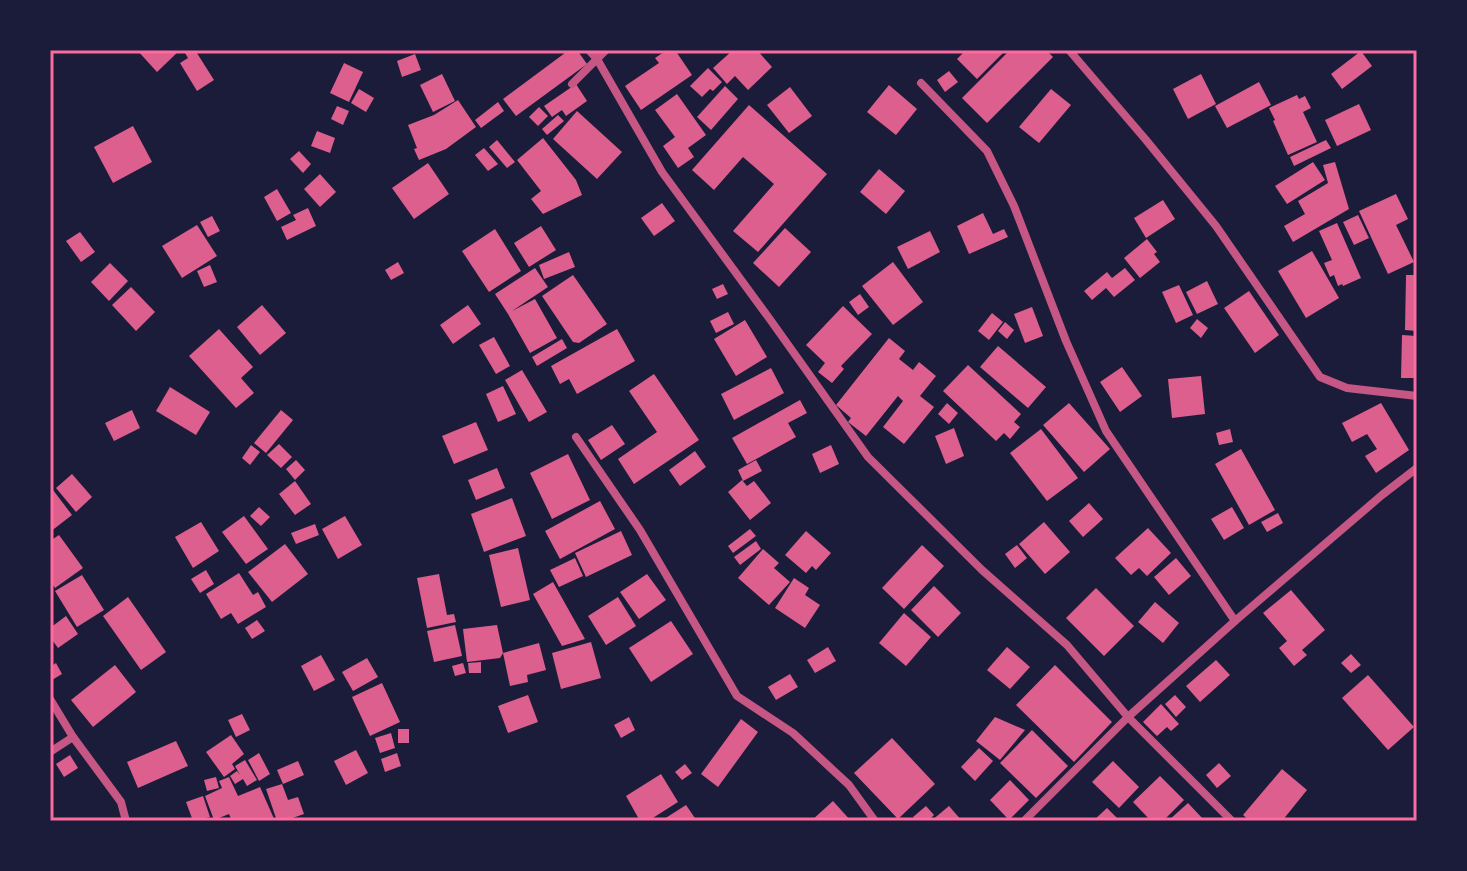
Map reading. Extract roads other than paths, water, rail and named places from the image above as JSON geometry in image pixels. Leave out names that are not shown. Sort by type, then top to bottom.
[{"type":"street","points":[[589,50],[662,172],[868,457],[982,570],[1067,645],[1128,717],[1232,821]]},
{"type":"street","points":[[572,84],[606,50]]},
{"type":"street","points":[[1069,50],[1216,226],[1320,377],[1347,388],[1417,396]]},
{"type":"street","points":[[921,83],[987,151],[1014,206],[1066,341],[1106,431],[1235,621]]},
{"type":"street","points":[[576,437],[640,530],[737,696],[793,733],[849,785],[875,821]]},
{"type":"street","points":[[1024,821],[1128,717],[1235,621],[1417,468]]},
{"type":"street","points":[[50,699],[73,737],[121,802],[126,821]]},
{"type":"street","points":[[50,752],[73,737]]}]
